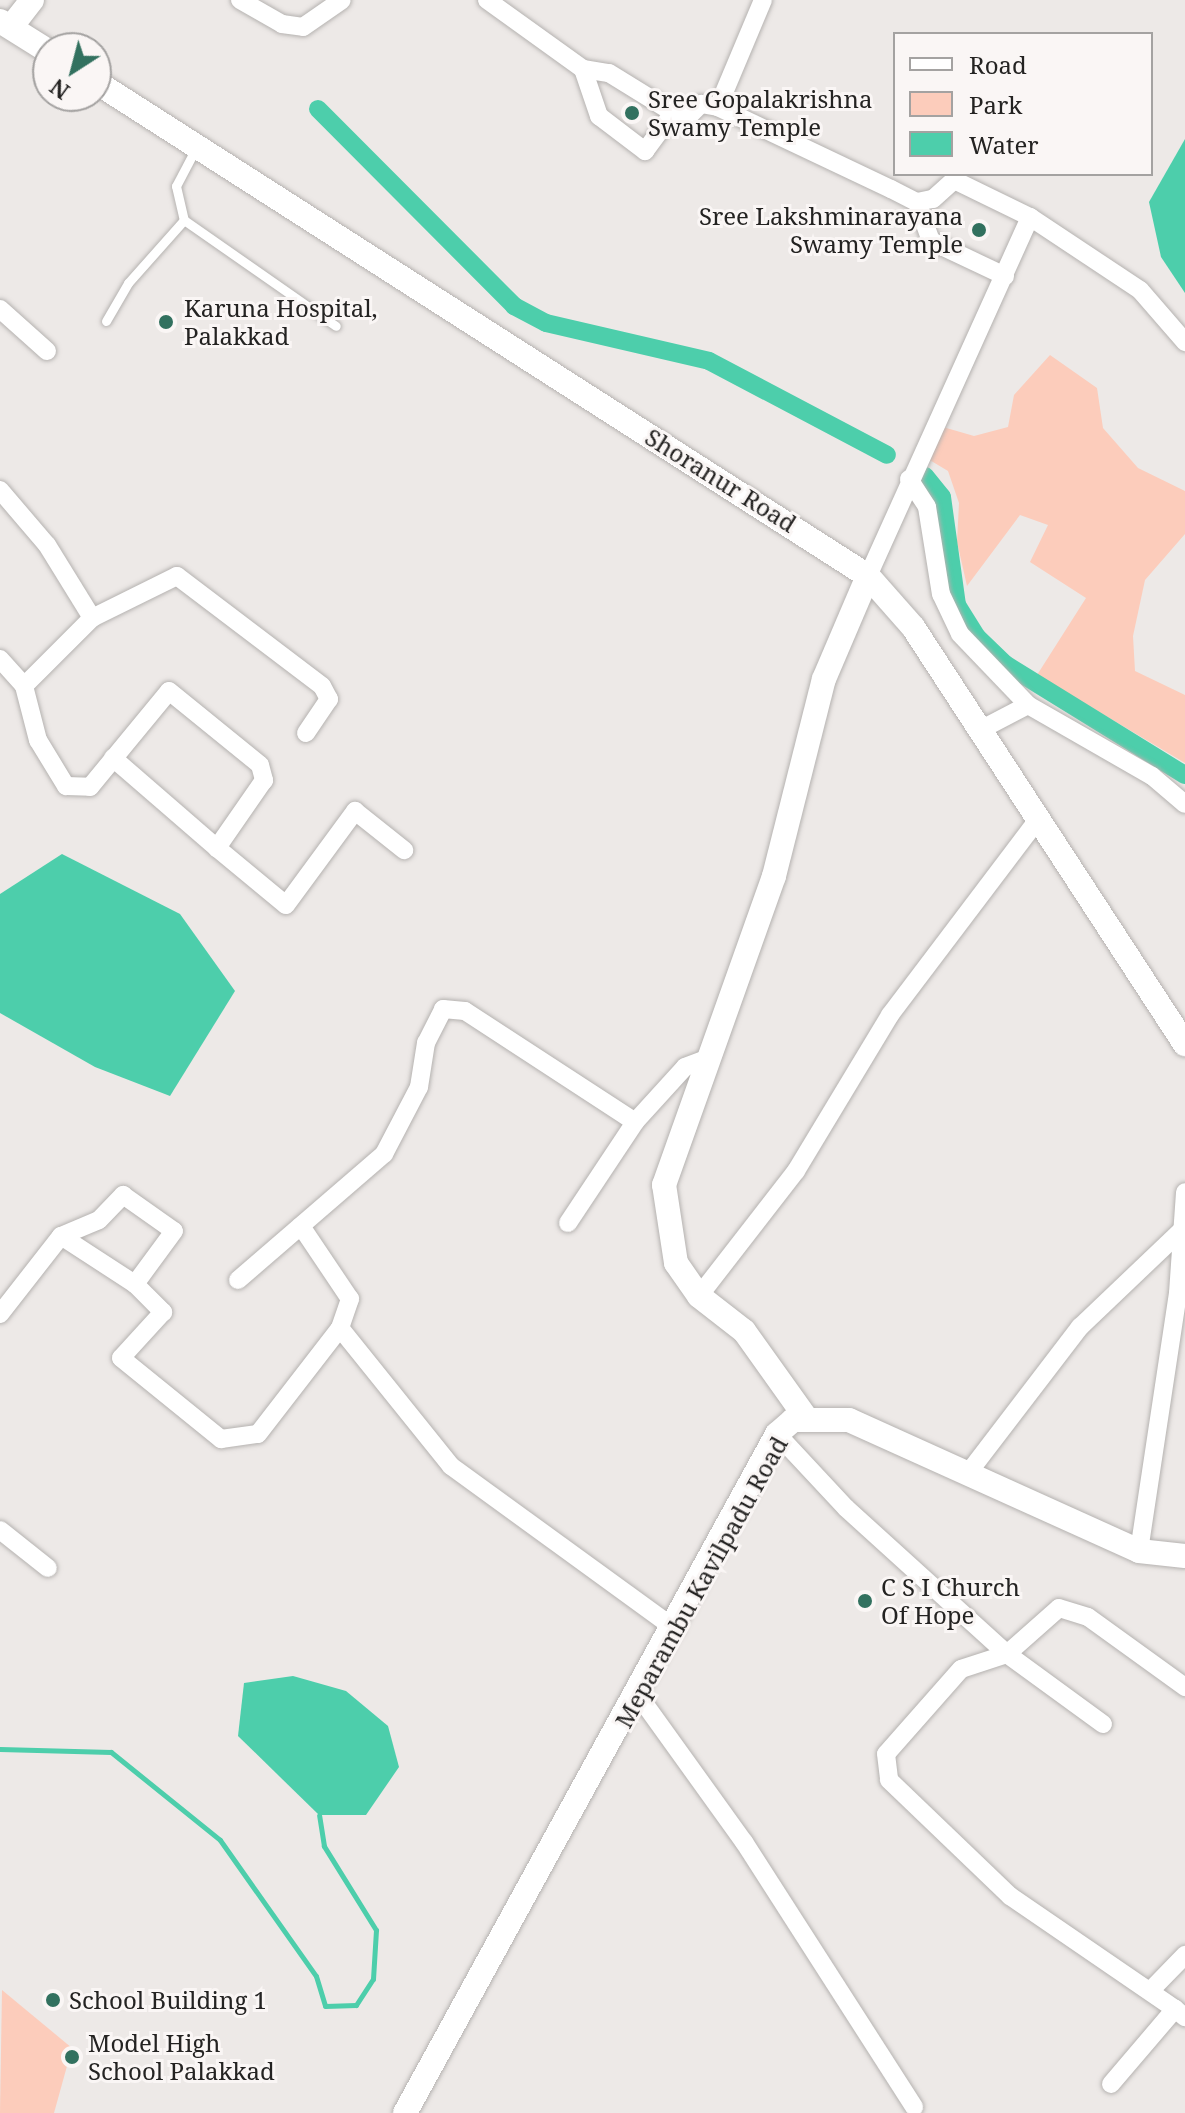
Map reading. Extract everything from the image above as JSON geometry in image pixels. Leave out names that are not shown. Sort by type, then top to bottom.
[{"type":"main road","points":[[32,0],[6,24],[32,41]]},
{"type":"main road","name":"Shoranur Road","points":[[112,93],[868,576],[913,627],[1185,1044]]},
{"type":"main road","points":[[804,1415],[744,1331],[699,1296],[676,1263],[664,1185],[774,876],[824,679],[868,576]]},
{"type":"main road","name":"Meparambu Kavilpadu Road","points":[[405,2113],[639,1696],[777,1434],[804,1415],[849,1420],[1139,1551],[1185,1556]]},
{"type":"street","points":[[240,0],[282,24],[303,27],[342,0]]},
{"type":"street","points":[[487,0],[583,69],[609,73],[685,120],[701,104],[718,107],[917,202],[933,199],[954,180],[1030,217],[1140,290],[1185,342]]},
{"type":"street","points":[[718,107],[763,0]]},
{"type":"street","points":[[583,69],[599,116],[645,151],[673,113]]},
{"type":"street","points":[[917,202],[931,241],[1005,276]]},
{"type":"street","points":[[868,576],[919,451],[1005,276],[1030,217]]},
{"type":"street","points":[[0,309],[47,351]]},
{"type":"street","points":[[909,479],[927,507],[941,594],[960,634],[1028,705],[1152,776],[1185,804]]},
{"type":"street","points":[[0,490],[47,545],[92,618]]},
{"type":"street","points":[[24,686],[92,618],[169,578],[187,579],[329,695],[306,733]]},
{"type":"street","points":[[0,659],[24,686],[38,740],[66,786],[90,787],[169,691],[260,765],[264,780],[217,848]]},
{"type":"street","points":[[980,730],[1028,705]]},
{"type":"street","points":[[113,758],[286,905],[355,811],[404,850]]},
{"type":"street","points":[[699,1296],[796,1171],[890,1015],[1038,819]]},
{"type":"street","points":[[238,1280],[384,1154],[419,1087],[426,1043],[443,1009],[465,1011],[635,1122]]},
{"type":"street","points":[[568,1223],[635,1122],[685,1067],[708,1058]]},
{"type":"street","points":[[1139,1551],[1185,1192]]},
{"type":"street","points":[[0,1314],[61,1236],[99,1220],[123,1195],[174,1231],[135,1284]]},
{"type":"street","points":[[61,1236],[135,1284],[163,1312],[121,1358],[221,1439],[258,1434],[340,1328],[350,1299],[301,1226]]},
{"type":"street","points":[[969,1472],[1080,1327],[1182,1230]]},
{"type":"street","points":[[340,1328],[451,1466],[675,1629]]},
{"type":"street","points":[[777,1434],[846,1508],[1007,1654],[1103,1724]]},
{"type":"street","points":[[0,1530],[48,1568]]},
{"type":"street","points":[[1111,2084],[1180,2013],[1151,1990],[1010,1896],[889,1780],[886,1754],[961,1669],[1007,1654],[1059,1608],[1088,1617],[1185,1687]]},
{"type":"street","points":[[639,1696],[744,1842],[914,2107]]},
{"type":"street","points":[[1151,1990],[1185,1955]]},
{"type":"lane","points":[[196,148],[176,186],[184,220],[336,326]]},
{"type":"lane","points":[[106,321],[128,283],[184,220]]},
{"type":"green space","points":[[1050,355],[1097,388],[1103,428],[1138,468],[1185,491],[1185,534],[1145,580],[1133,636],[1135,671],[1185,695],[1185,763],[1037,675],[1086,598],[1030,562],[1048,525],[1020,515],[967,586],[957,542],[959,503],[948,471],[928,459],[943,427],[974,436],[1008,427],[1014,395]]},
{"type":"green space","points":[[2,1990],[72,2048],[54,2113],[0,2113]]},
{"type":"water","points":[[1185,139],[1185,293],[1161,257],[1149,202]]},
{"type":"water","points":[[62,854],[180,914],[235,991],[170,1096],[95,1067],[0,1013],[0,894]]},
{"type":"water","points":[[293,1676],[346,1691],[388,1726],[399,1767],[366,1815],[319,1815],[238,1736],[244,1683]]},
{"type":"waterway","points":[[318,109],[514,306],[546,323],[709,361],[887,455]]},
{"type":"waterway","points":[[925,476],[942,497],[957,605],[977,637],[1005,664],[1185,775]]},
{"type":"waterway","points":[[0,1749],[111,1752],[220,1840],[316,1976],[325,2006],[356,2005],[373,1979],[376,1930],[324,1846],[319,1815]]},
{"type":"place","name":"Sree Gopalakrishna Swamy Temple","points":[[632,113]]},
{"type":"place","name":"Sree Lakshminarayana Swamy Temple","points":[[979,230]]},
{"type":"place","name":"Karuna Hospital, Palakkad","points":[[166,322]]},
{"type":"place","name":"C S I Church Of Hope","points":[[865,1601]]},
{"type":"place","name":"School Building 1","points":[[53,2000]]},
{"type":"place","name":"Model High School Palakkad","points":[[72,2057]]}]
